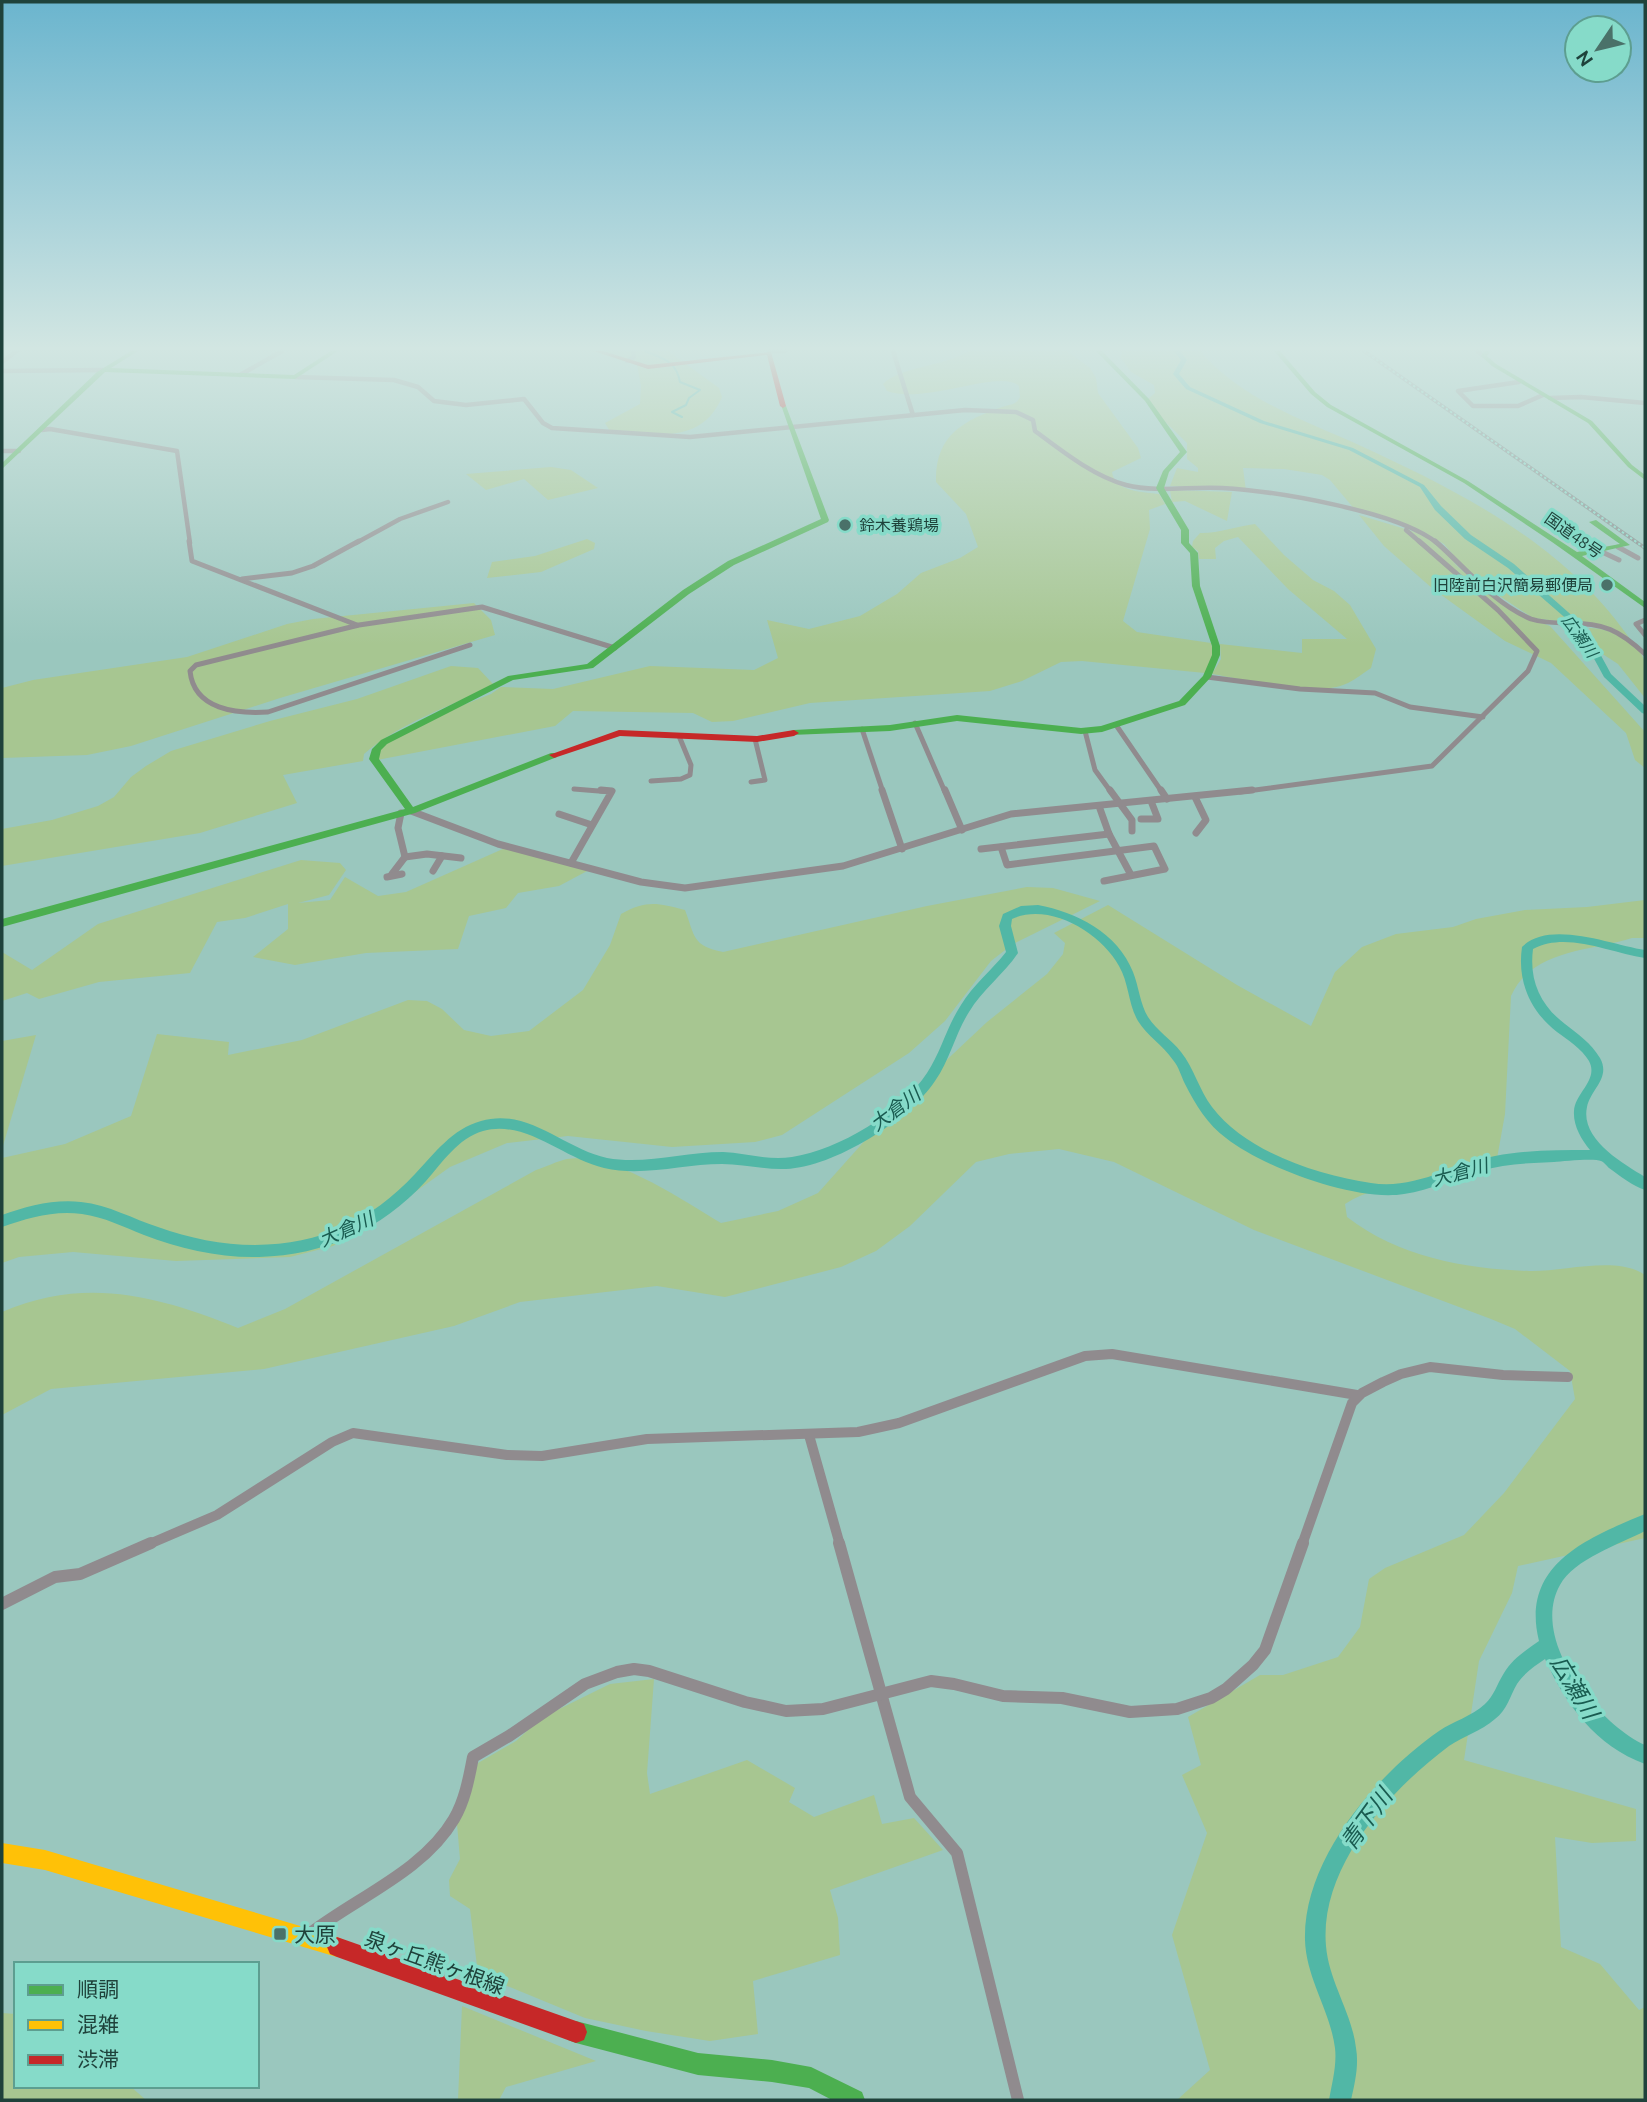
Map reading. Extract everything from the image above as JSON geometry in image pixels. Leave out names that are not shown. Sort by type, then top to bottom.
[{"type":"main road","points":[[406,812],[374,758],[384,742],[445,710],[476,698],[507,680],[548,672],[582,670],[615,648],[686,592],[731,563],[825,520],[797,449]]},
{"type":"main road","points":[[2,923],[406,812],[491,777],[610,735],[630,733],[755,739],[799,732],[862,729],[938,719],[985,719],[1085,731],[1116,725],[1176,707],[1207,677],[1216,655],[1216,646],[1196,586],[1195,558],[1185,543],[1184,527],[1160,488],[1166,471],[1182,457],[1182,449]]},
{"type":"main road","name":"国道48号","points":[[1409,449],[1448,470],[1575,555],[1645,606]]},
{"type":"main road","points":[[1615,449],[1645,478]]},
{"type":"main road","points":[[2,467],[19,451]]},
{"type":"main road","points":[[1575,555],[1626,545],[1593,522]]},
{"type":"main road","name":"泉ヶ丘熊ヶ根線","points":[[2,1853],[45,1860],[307,1936],[595,2039],[698,2064],[772,2071],[811,2078],[854,2100]]},
{"type":"street","points":[[166,449],[177,451],[192,561],[359,625]]},
{"type":"street","points":[[1064,449],[1101,473],[1128,486],[1214,488],[1266,493],[1357,513],[1404,528],[1431,538],[1456,562],[1523,614],[1542,622],[1601,625],[1616,632],[1645,654]]},
{"type":"street","points":[[2,451],[19,451]]},
{"type":"street","points":[[240,580],[292,573],[313,566],[400,519],[448,502]]},
{"type":"street","points":[[389,837],[398,828],[406,812],[499,844],[641,882],[685,888],[843,866],[1011,814],[1195,797],[1432,766],[1528,671],[1536,648],[1404,528]]},
{"type":"street","points":[[1618,547],[1638,558]]},
{"type":"street","points":[[1600,551],[1619,560]]},
{"type":"street","points":[[470,645],[392,672],[368,677],[271,712],[226,710],[198,693],[190,678],[190,671],[195,665],[359,625],[487,607],[615,648]]},
{"type":"street","points":[[1645,620],[1636,624],[1645,635]]},
{"type":"street","points":[[1207,677],[1324,691],[1376,693],[1410,707],[1483,717]]},
{"type":"street","points":[[915,723],[962,830]]},
{"type":"street","points":[[1116,725],[1167,799]]},
{"type":"street","points":[[862,729],[902,849]]},
{"type":"street","points":[[1085,731],[1095,770],[1132,820],[1132,831]]},
{"type":"street","points":[[651,781],[681,779],[690,775],[691,765],[679,736]]},
{"type":"street","points":[[751,782],[765,780],[755,739]]},
{"type":"street","points":[[571,863],[612,791],[574,789]]},
{"type":"street","points":[[1195,797],[1206,820],[1196,834]]},
{"type":"street","points":[[1141,819],[1158,819],[1151,801]]},
{"type":"street","points":[[1099,806],[1109,834],[1131,875]]},
{"type":"street","points":[[559,814],[592,825]]},
{"type":"street","points":[[398,828],[405,857]]},
{"type":"street","points":[[981,849],[1109,834]]},
{"type":"street","points":[[1000,847],[1007,865],[1154,846],[1165,869],[1104,881]]},
{"type":"street","points":[[402,874],[389,876],[405,857],[427,854],[461,858]]},
{"type":"street","points":[[433,871],[442,856]]},
{"type":"street","points":[[2,1604],[55,1577],[79,1574],[217,1515],[332,1442],[353,1433],[507,1455],[541,1456],[648,1438],[858,1432],[899,1423],[1097,1354],[1184,1364],[1357,1395]]},
{"type":"street","points":[[307,1936],[324,1921],[368,1895],[427,1850],[449,1828],[463,1800],[473,1757],[514,1734],[534,1716],[572,1691],[604,1676],[635,1669],[785,1711],[817,1710],[930,1681],[950,1682],[995,1695],[1070,1699],[1098,1707],[1140,1713],[1202,1703],[1227,1690],[1252,1670],[1265,1650],[1357,1395],[1407,1370],[1420,1368],[1445,1366],[1501,1375],[1568,1377]]},
{"type":"street","points":[[808,1435],[910,1797],[950,1840],[957,1853],[1018,2100]]},
{"type":"green space","points":[[942,449],[1138,449],[1141,458],[1112,472],[1114,479],[1131,490],[1159,494],[1165,504],[1149,510],[1150,529],[1123,621],[1137,632],[1211,643],[1215,658],[1205,673],[1082,661],[1061,662],[1022,681],[990,691],[810,703],[733,721],[712,722],[693,713],[573,711],[555,726],[377,760],[379,749],[391,740],[501,687],[553,689],[650,666],[754,670],[778,658],[767,620],[809,629],[860,616],[897,594],[921,573],[960,558],[978,547],[966,514],[936,482]]},
{"type":"green space","points":[[1187,449],[1368,449],[1436,482],[1510,525],[1576,577],[1606,608],[1632,642],[1613,628],[1533,618],[1492,591],[1460,563],[1444,544],[1422,531],[1356,511],[1330,480],[1322,475],[1284,469],[1243,468],[1246,491],[1170,486],[1177,468],[1198,472],[1198,468],[1187,459]]},
{"type":"green space","points":[[551,467],[571,470],[598,488],[548,500],[524,479],[486,490],[466,474]]},
{"type":"green space","points":[[1170,490],[1232,492],[1227,521],[1185,501],[1172,502]]},
{"type":"green space","points":[[1359,515],[1425,535],[1443,548],[1456,565],[1480,586],[1526,617],[1550,626],[1645,732],[1645,768],[1635,760],[1626,733],[1551,663],[1505,641],[1433,589],[1384,546]]},
{"type":"green space","points":[[1255,524],[1284,555],[1313,580],[1334,591],[1350,605],[1376,649],[1371,668],[1348,683],[1318,689],[1281,687],[1212,674],[1221,659],[1220,644],[1302,653],[1302,639],[1347,639],[1288,589],[1238,537],[1224,541],[1215,548],[1216,559],[1199,559],[1198,551],[1192,547],[1193,541],[1200,533]]},
{"type":"green space","points":[[587,539],[595,543],[594,549],[541,572],[487,578],[492,562],[535,556]]},
{"type":"green space","points":[[474,603],[491,620],[495,635],[280,698],[131,746],[87,755],[2,758],[2,688],[33,680],[187,657],[287,624],[313,619]]},
{"type":"green space","points":[[1589,628],[1615,633],[1638,649],[1645,664],[1645,698],[1618,664],[1601,653]]},
{"type":"green space","points":[[451,666],[478,668],[493,684],[394,733],[364,754],[363,761],[283,775],[297,803],[200,833],[2,866],[2,829],[52,820],[98,806],[114,797],[131,777],[171,751],[270,721],[357,699]]},
{"type":"green space","points":[[505,848],[589,870],[559,886],[518,893],[506,908],[469,916],[458,949],[366,953],[295,965],[253,957],[288,929],[288,904],[245,918],[217,922],[190,973],[99,982],[39,999],[27,993],[2,1001],[2,952],[32,970],[98,924],[301,860],[340,863],[346,870],[329,895],[298,903],[330,900],[345,877],[378,896],[406,892]]},
{"type":"green space","points":[[1027,887],[1053,888],[1100,901],[1013,944],[991,961],[945,1021],[909,1053],[782,1135],[755,1142],[672,1147],[568,1136],[507,1143],[450,1167],[373,1222],[333,1246],[290,1257],[176,1261],[73,1252],[19,1257],[2,1263],[2,1158],[65,1144],[131,1116],[157,1034],[229,1042],[228,1055],[302,1040],[408,1000],[427,1001],[442,1009],[464,1030],[491,1036],[529,1031],[583,990],[610,945],[621,914],[638,906],[659,904],[685,910],[693,933],[700,943],[723,952],[927,906]]},
{"type":"green space","points":[[1645,900],[1645,938],[1632,938],[1547,961],[1532,969],[1520,981],[1511,996],[1505,1114],[1496,1164],[1459,1178],[1381,1189],[1345,1204],[1347,1217],[1367,1231],[1411,1251],[1457,1264],[1529,1271],[1605,1265],[1633,1269],[1645,1275],[1645,1538],[1518,1566],[1512,1593],[1479,1661],[1464,1760],[1636,1809],[1636,1841],[1592,1843],[1555,1837],[1561,1947],[1600,1964],[1639,2010],[1645,2007],[1645,2100],[1177,2100],[1210,2070],[1172,1935],[1207,1833],[1182,1775],[1201,1765],[1188,1717],[1260,1675],[1283,1675],[1338,1657],[1360,1627],[1369,1579],[1385,1568],[1464,1535],[1504,1493],[1575,1399],[1570,1371],[1515,1329],[1254,1230],[1114,1162],[1059,1149],[1009,1154],[976,1162],[910,1226],[876,1251],[841,1267],[725,1297],[657,1286],[520,1302],[454,1326],[264,1369],[51,1389],[2,1415],[2,1312],[33,1301],[63,1295],[122,1294],[179,1307],[238,1328],[285,1309],[536,1170],[567,1159],[585,1159],[626,1170],[721,1223],[778,1211],[818,1193],[886,1117],[987,1022],[1047,974],[1063,954],[1065,943],[1054,933],[1108,905],[1237,985],[1311,1026],[1335,972],[1362,947],[1396,934],[1453,927],[1476,919],[1525,910],[1587,907]]},
{"type":"green space","points":[[36,1035],[2,1149],[2,1041]]},
{"type":"green space","points":[[654,1679],[647,1773],[650,1794],[747,1760],[795,1788],[789,1802],[814,1817],[874,1795],[882,1824],[914,1818],[943,1850],[830,1890],[838,1918],[840,1955],[753,1981],[758,2034],[710,2041],[585,2018],[478,1974],[470,1909],[450,1896],[449,1880],[460,1859],[457,1824],[478,1763],[516,1741],[541,1718],[610,1684]]},
{"type":"green space","points":[[462,2006],[596,2061],[506,2087],[499,2100],[458,2100]]},
{"type":"green space","points":[[2,2013],[14,2014],[14,2088],[132,2088],[146,2100],[2,2100]]},
{"type":"waterway","name":"広瀬川","points":[[1351,449],[1422,486],[1438,508],[1468,537],[1511,566],[1573,620],[1583,630],[1607,675],[1645,711]]},
{"type":"waterway","name":"大倉川","points":[[2,1221],[44,1209],[82,1208],[105,1213],[171,1238],[207,1247],[257,1251],[304,1246],[346,1234],[365,1224],[401,1197],[455,1140],[473,1129],[500,1123],[531,1130],[590,1159],[619,1165],[722,1158],[783,1164],[810,1159],[868,1132],[919,1093],[935,1071],[968,1003],[1012,953],[1005,926],[1007,917],[1021,910],[1038,909],[1072,919],[1088,928],[1115,952],[1127,971],[1143,1019],[1179,1058],[1196,1093],[1213,1117],[1242,1143],[1283,1163],[1355,1186],[1392,1190],[1418,1186],[1494,1162],[1536,1157],[1603,1155]]},
{"type":"waterway","name":"広瀬川","points":[[1603,1155],[1586,1134],[1581,1122],[1582,1104],[1597,1075],[1595,1061],[1580,1042],[1552,1021],[1536,1002],[1528,974],[1528,947],[1554,938],[1585,941],[1645,954]]},
{"type":"waterway","name":"広瀬川","points":[[1603,1155],[1645,1184]]},
{"type":"waterway","name":"広瀬川","points":[[1645,1522],[1583,1553],[1562,1569],[1554,1578],[1545,1601],[1544,1627],[1552,1654],[1565,1681],[1582,1706],[1602,1728],[1624,1745],[1645,1755]]},
{"type":"waterway","name":"青下川","points":[[1340,2100],[1346,2064],[1345,2043],[1318,1963],[1315,1936],[1318,1907],[1327,1879],[1358,1824],[1378,1799],[1423,1755],[1445,1738],[1491,1711],[1499,1702],[1514,1673],[1549,1645]]},
{"type":"railway","points":[[1504,449],[1645,548]]},
{"type":"traffic: fast","points":[[2,467],[20,449]]},
{"type":"traffic: fast","points":[[411,811],[374,759],[377,749],[384,742],[511,678],[590,666],[686,592],[731,563],[825,520],[799,449]]},
{"type":"traffic: fast","points":[[794,733],[890,728],[957,718],[1081,731],[1102,729],[1182,703],[1207,677],[1216,655],[1216,646],[1196,586],[1194,553],[1185,543],[1185,530],[1160,488],[1166,471],[1184,452],[1182,449]]},
{"type":"traffic: fast","points":[[1407,449],[1466,482],[1555,540],[1645,606]]},
{"type":"traffic: fast","points":[[1615,449],[1645,478]]},
{"type":"traffic: fast","points":[[1575,555],[1626,545],[1593,522]]},
{"type":"traffic: fast","points":[[2,923],[411,811],[554,755]]},
{"type":"traffic: fast","points":[[576,2032],[698,2064],[772,2071],[811,2078],[854,2100]]},
{"type":"traffic: slow","points":[[2,1853],[45,1860],[337,1947]]},
{"type":"traffic: jam","points":[[554,755],[619,733],[757,739],[794,733]]},
{"type":"traffic: jam","points":[[337,1947],[576,2032]]},
{"type":"place","name":"鈴木養鶏場","points":[[845,525]]},
{"type":"place","name":"旧陸前白沢簡易郵便局","points":[[1607,585]]},
{"type":"place","name":"大原","points":[[280,1934]]}]
